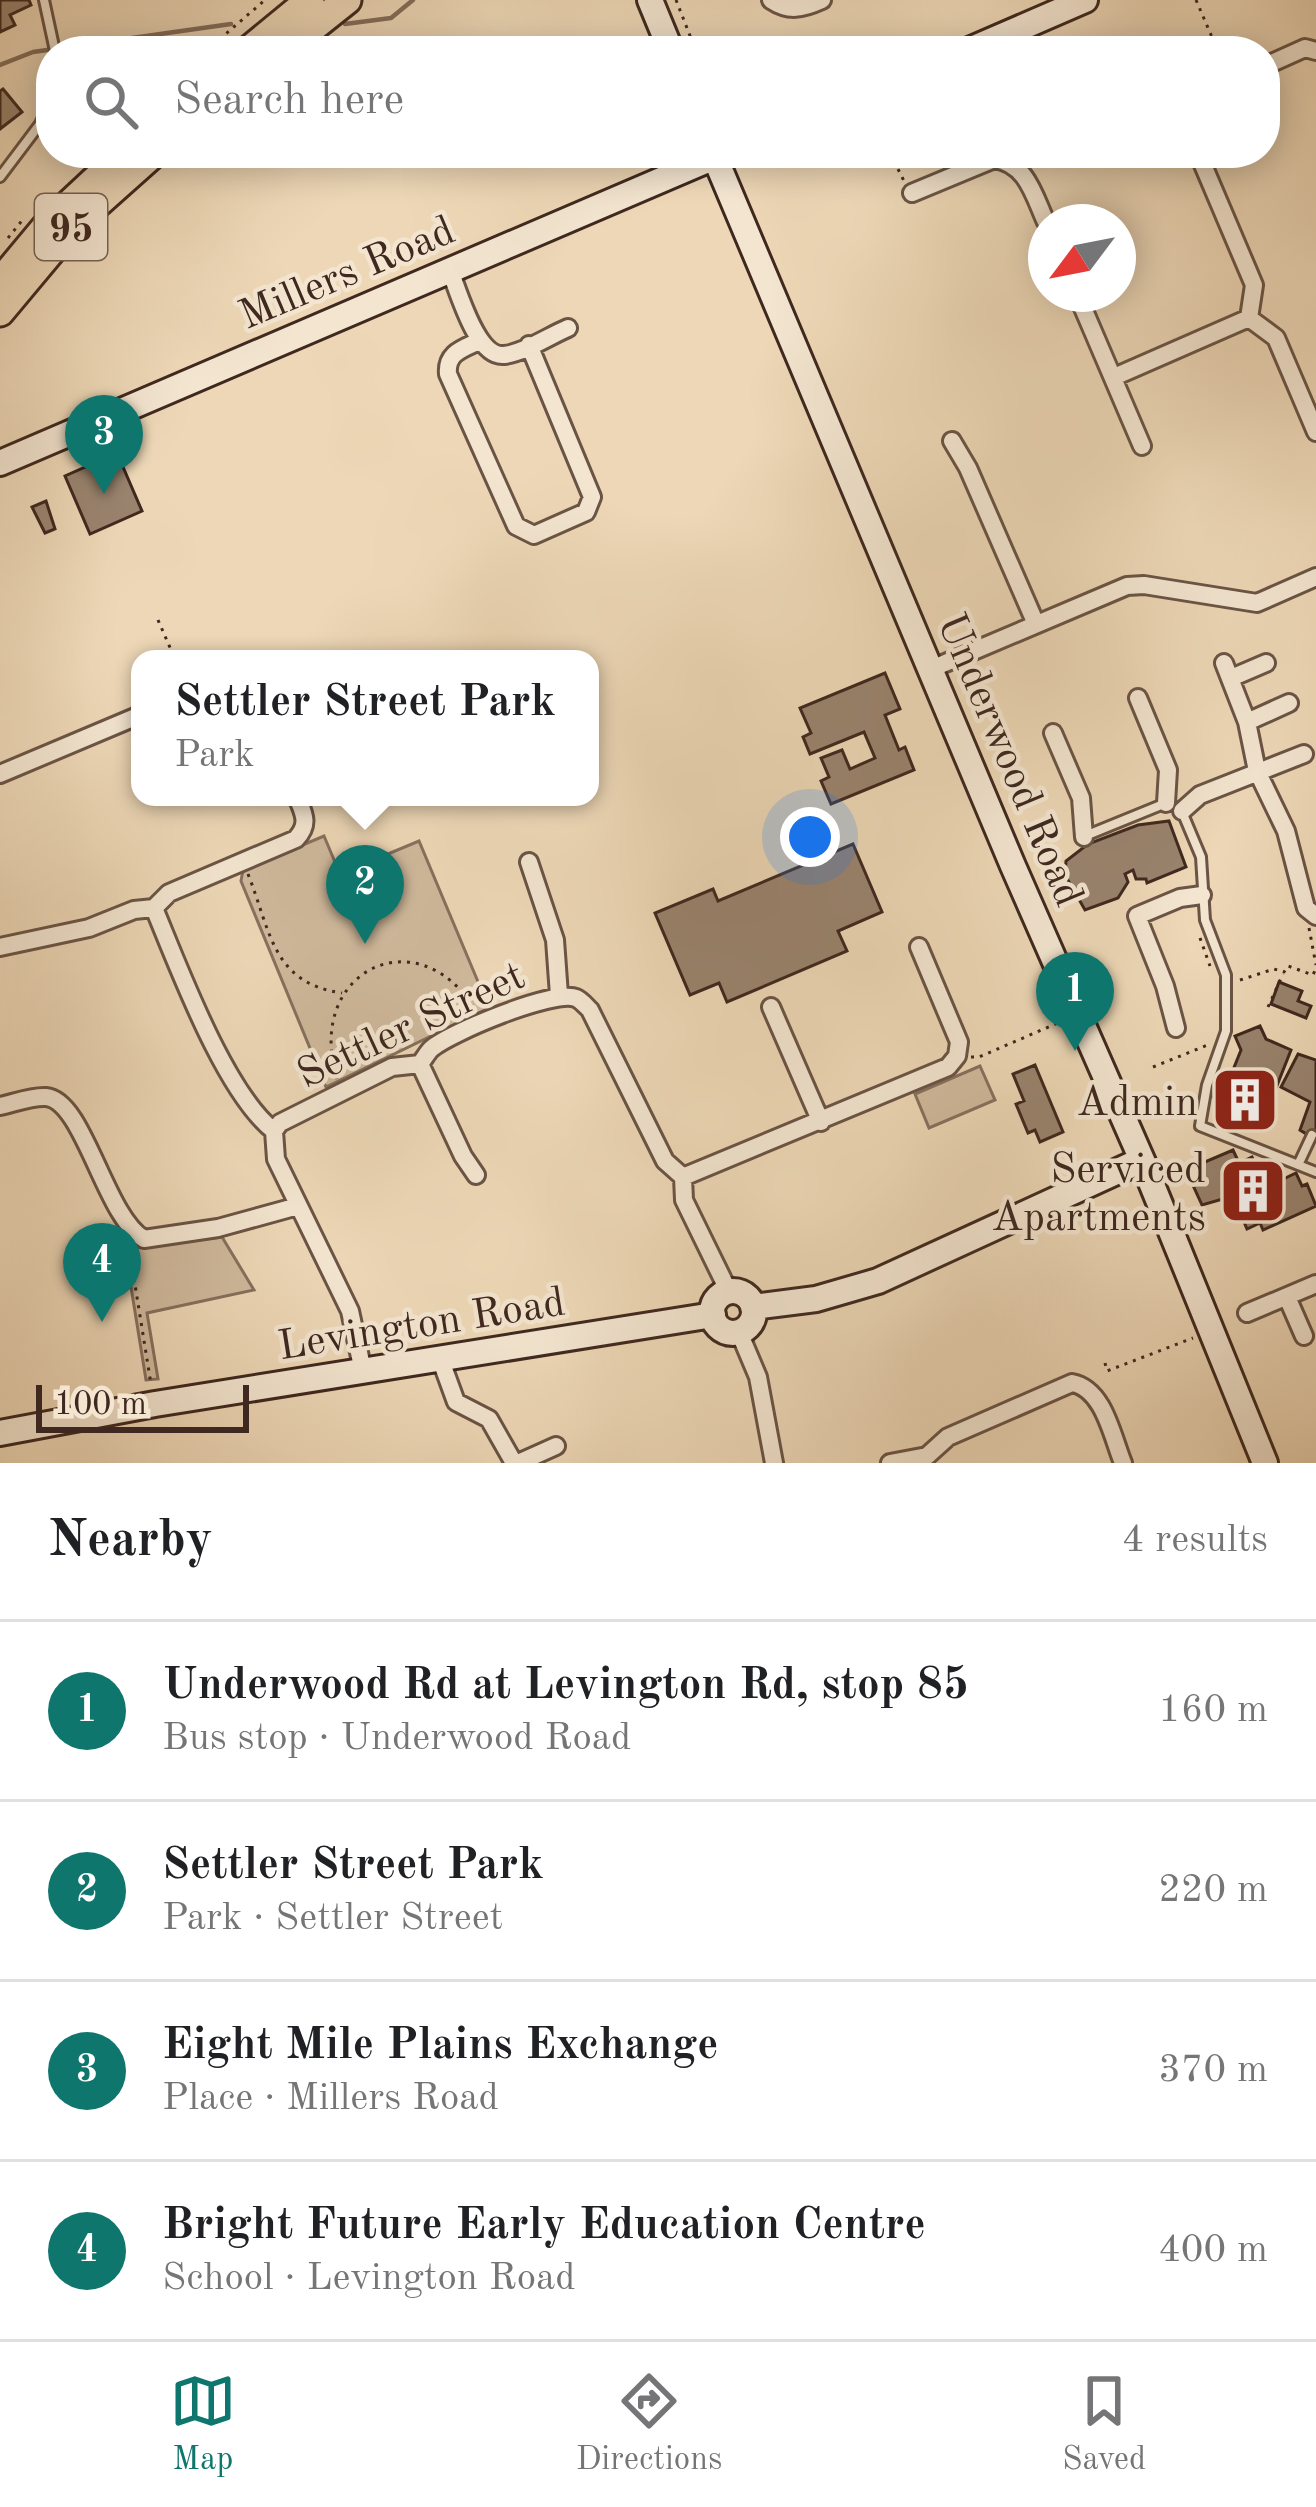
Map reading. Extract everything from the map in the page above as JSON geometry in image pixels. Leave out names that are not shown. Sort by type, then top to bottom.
[{"type":"main road","points":[[266,36],[310,0]]},
{"type":"main road","points":[[302,36],[347,0]]},
{"type":"main road","name":"95","points":[[0,282],[50,222],[108,168]]},
{"type":"main road","name":"95","points":[[0,312],[70,227],[137,168]]},
{"type":"street","points":[[650,0],[664,36]]},
{"type":"street","points":[[771,0],[786,9],[822,0]]},
{"type":"street","points":[[1001,36],[1084,0]]},
{"type":"street","points":[[1280,59],[1305,48],[1316,51]]},
{"type":"street","name":"Millers Road","points":[[0,463],[684,168]]},
{"type":"street","name":"Underwood Road","points":[[723,168],[1265,1463]]},
{"type":"street","points":[[912,193],[972,168]]},
{"type":"street","points":[[1018,168],[1037,204]]},
{"type":"street","points":[[1204,168],[1254,285],[1249,317]]},
{"type":"street","points":[[449,268],[479,340],[490,353],[503,356],[568,328]]},
{"type":"street","points":[[1085,312],[1142,446]]},
{"type":"street","points":[[1114,377],[1249,317]]},
{"type":"street","points":[[1249,317],[1276,338],[1316,432]]},
{"type":"street","points":[[479,340],[452,355],[448,374],[516,526],[535,535],[586,512],[592,497],[529,345]]},
{"type":"street","points":[[952,441],[1036,624]]},
{"type":"street","points":[[932,669],[1136,584],[1257,603],[1316,577]]},
{"type":"street","points":[[1266,662],[1227,670],[1247,722],[1257,771],[1286,830],[1306,908],[1316,916]]},
{"type":"street","points":[[1138,698],[1168,770],[1174,807],[1304,754]]},
{"type":"street","points":[[1247,722],[1289,703]]},
{"type":"street","points":[[0,774],[131,719]]},
{"type":"street","points":[[1053,733],[1081,798],[1084,837]]},
{"type":"street","points":[[0,947],[154,908],[169,892],[296,839],[306,818],[301,806]]},
{"type":"street","points":[[529,862],[554,940],[559,995]]},
{"type":"street","points":[[1176,1028],[1137,916],[1180,898],[1202,895]]},
{"type":"street","points":[[154,908],[246,1106],[274,1132]]},
{"type":"street","points":[[683,1177],[948,1067],[957,1056],[958,1042],[920,947]]},
{"type":"street","name":"Settler Street","points":[[363,1371],[350,1311],[276,1159],[274,1132],[280,1124],[392,1067],[420,1064],[432,1048],[526,1004],[559,995],[576,998],[590,1010],[665,1161],[683,1177],[684,1200],[729,1292]]},
{"type":"street","points":[[771,1007],[821,1122]]},
{"type":"street","points":[[420,1064],[476,1175]]},
{"type":"street","points":[[0,1106],[44,1096],[66,1107],[131,1232],[144,1239],[218,1228],[298,1206]]},
{"type":"street","points":[[754,1307],[815,1299],[878,1281],[1142,1160]]},
{"type":"street","points":[[1247,1313],[1316,1284]]},
{"type":"street","points":[[729,1292],[744,1294],[754,1307],[751,1322],[739,1332],[722,1329],[713,1315],[716,1300],[729,1292]]},
{"type":"street","points":[[1287,1297],[1304,1336]]},
{"type":"street","name":"Levington Road","points":[[0,1433],[713,1315]]},
{"type":"street","points":[[739,1332],[758,1377],[774,1463]]},
{"type":"street","points":[[440,1358],[456,1402],[489,1419],[516,1463],[556,1446]]},
{"type":"street","points":[[890,1463],[928,1460],[948,1437],[1072,1383],[1090,1389],[1123,1463]]},
{"type":"lane","points":[[44,0],[53,36]]},
{"type":"lane","points":[[0,178],[36,129]]},
{"type":"lane","points":[[1084,837],[1174,807],[1201,857],[1204,920],[1226,975],[1226,1031],[1207,1085],[1200,1126],[1316,1172]]},
{"type":"lane","points":[[1298,1165],[1312,1135]]},
{"type":"path","points":[[223,36],[265,0]]},
{"type":"path","points":[[676,0],[690,36]]},
{"type":"path","points":[[1196,0],[1212,36]]},
{"type":"path","points":[[898,168],[912,193]]},
{"type":"path","points":[[158,620],[171,650]]},
{"type":"path","points":[[244,861],[289,972],[308,986],[342,993]]},
{"type":"path","points":[[1268,1006],[1288,966],[1313,974],[1309,926],[1316,916]]},
{"type":"path","points":[[343,1092],[328,1034],[342,993],[360,975],[381,966],[424,966],[443,973],[484,1024]]},
{"type":"path","points":[[1235,982],[1274,969],[1284,972]]},
{"type":"path","points":[[957,1056],[979,1058],[1060,1022]]},
{"type":"path","points":[[1153,1067],[1212,1043]]},
{"type":"path","points":[[1223,1066],[1228,1076],[1241,1082]]},
{"type":"path","points":[[131,1232],[125,1246],[151,1384]]},
{"type":"path","points":[[1105,1363],[1107,1371],[1119,1368],[1209,1331]]},
{"type":"shaded area","points":[[324,836],[340,874],[419,841],[489,1008],[326,1087],[241,881],[243,870]]},
{"type":"shaded area","points":[[980,1066],[995,1100],[929,1128],[915,1094]]},
{"type":"shaded area","points":[[222,1237],[254,1290],[147,1313],[158,1379],[146,1380],[127,1262],[121,1250]]},
{"type":"building","points":[[0,0],[29,0],[31,5],[10,15],[15,25],[0,32]]},
{"type":"building","points":[[0,91],[22,112],[0,129]]},
{"type":"building","points":[[117,453],[142,511],[90,534],[65,476]]},
{"type":"building","points":[[46,501],[55,529],[45,533],[32,507]]},
{"type":"building","points":[[885,673],[900,709],[885,715],[899,750],[905,747],[914,770],[831,804],[821,781],[829,777],[821,758],[842,750],[850,769],[875,758],[864,732],[810,754],[803,737],[811,733],[800,708]]},
{"type":"building","points":[[1169,821],[1186,867],[1147,883],[1136,879],[1133,870],[1125,874],[1128,882],[1118,898],[1085,910],[1065,875],[1066,861],[1088,844],[1138,825]]},
{"type":"building","points":[[853,844],[882,912],[838,931],[847,951],[727,1002],[719,983],[690,995],[655,913],[713,889],[718,901]]},
{"type":"building","points":[[1279,982],[1302,991],[1298,1001],[1311,1006],[1306,1018],[1271,1004]]},
{"type":"building","points":[[1260,1026],[1266,1039],[1291,1050],[1276,1088],[1245,1075],[1242,1080],[1231,1075],[1241,1050],[1235,1036]]},
{"type":"building","points":[[1298,1054],[1316,1060],[1316,1140],[1300,1130],[1310,1102],[1281,1087]]},
{"type":"building","points":[[1035,1065],[1063,1132],[1040,1142],[1035,1130],[1028,1133],[1016,1104],[1024,1101],[1013,1074]]},
{"type":"building","name":"Admin","points":[[1245,1075],[1276,1088],[1258,1130],[1224,1115],[1228,1103],[1211,1096],[1218,1079],[1239,1088]]},
{"type":"building","name":"Serviced Apartments","points":[[1233,1150],[1239,1163],[1252,1157],[1257,1169],[1264,1165],[1273,1184],[1296,1173],[1302,1186],[1307,1184],[1316,1206],[1263,1230],[1260,1223],[1247,1229],[1233,1196],[1202,1205],[1186,1170]]},
{"type":"waterway","points":[[345,24],[391,18],[413,0]]},
{"type":"waterway","points":[[146,36],[231,24]]},
{"type":"waterway","points":[[0,65],[36,52]]},
{"type":"place","name":"Eight Mile Plains Exchange","points":[[104,494]]},
{"type":"place","name":"Settler Street Park","points":[[365,944]]},
{"type":"place","name":"Underwood Rd at Levington Rd, stop 85","points":[[1075,1051]]},
{"type":"place","name":"Admin","points":[[1245,1100]]},
{"type":"place","name":"Serviced Apartments","points":[[1253,1191]]},
{"type":"place","name":"Bright Future Early Education Centre","points":[[102,1322]]}]
